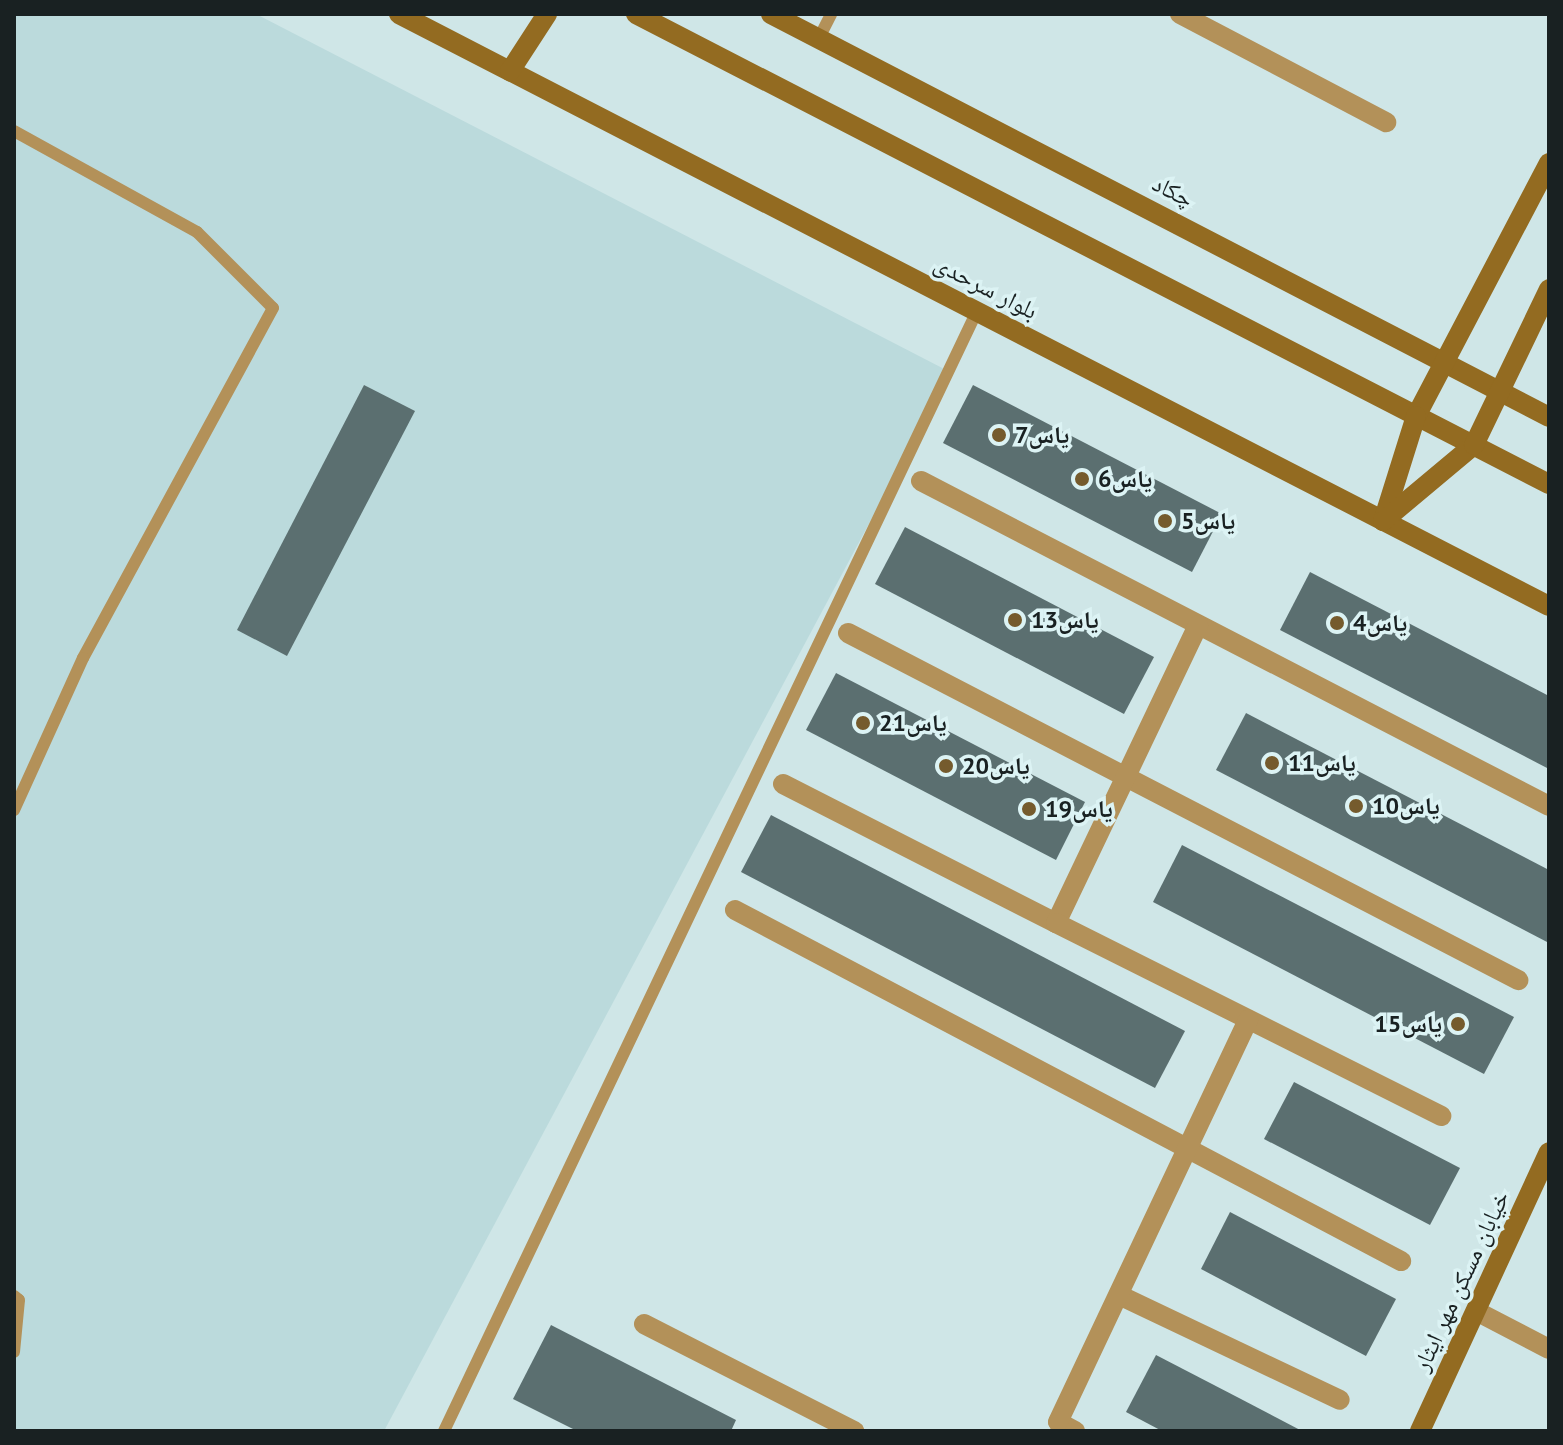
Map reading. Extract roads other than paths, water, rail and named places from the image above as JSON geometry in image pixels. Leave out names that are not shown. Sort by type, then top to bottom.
[{"type":"main road","name":"بلوار سرحدی","points":[[399,14],[1549,606]]},
{"type":"main road","points":[[510,71],[547,14]]},
{"type":"main road","points":[[636,14],[1549,484]]},
{"type":"main road","name":"چکاد","points":[[771,14],[1549,417]]},
{"type":"main road","points":[[1383,521],[1416,416],[1549,163]]},
{"type":"main road","points":[[1383,521],[1474,445],[1549,289]]},
{"type":"main road","name":"خیابان مسکن مهر ایثار","points":[[1420,1431],[1549,1152]]},
{"type":"street","points":[[1180,14],[1386,122]]},
{"type":"street","points":[[921,481],[1549,806]]},
{"type":"street","points":[[1056,923],[1198,625]]},
{"type":"street","points":[[848,633],[1518,980]]},
{"type":"street","points":[[783,784],[1441,1116]]},
{"type":"street","points":[[735,910],[1187,1153],[1401,1261]]},
{"type":"street","points":[[1075,1431],[1058,1422],[1121,1296],[1248,1020]]},
{"type":"street","points":[[1121,1296],[1340,1400]]},
{"type":"street","points":[[1476,1311],[1549,1349]]},
{"type":"street","points":[[644,1324],[854,1431]]},
{"type":"lane","points":[[819,38],[831,14]]},
{"type":"lane","points":[[14,131],[197,232],[273,308],[83,658],[14,810]]},
{"type":"lane","points":[[444,1431],[977,311]]},
{"type":"lane","points":[[14,1296],[19,1300],[14,1352]]},
{"type":"place","name":"یاس7","points":[[999,435]]},
{"type":"place","name":"یاس6","points":[[1082,479]]},
{"type":"place","name":"یاس5","points":[[1165,521]]},
{"type":"place","name":"یاس13","points":[[1015,620]]},
{"type":"place","name":"یاس4","points":[[1337,623]]},
{"type":"place","name":"یاس21","points":[[863,723]]},
{"type":"place","name":"یاس11","points":[[1272,763]]},
{"type":"place","name":"یاس20","points":[[946,766]]},
{"type":"place","name":"یاس10","points":[[1356,806]]},
{"type":"place","name":"یاس19","points":[[1029,809]]},
{"type":"place","name":"یاس15","points":[[1458,1024]]}]
